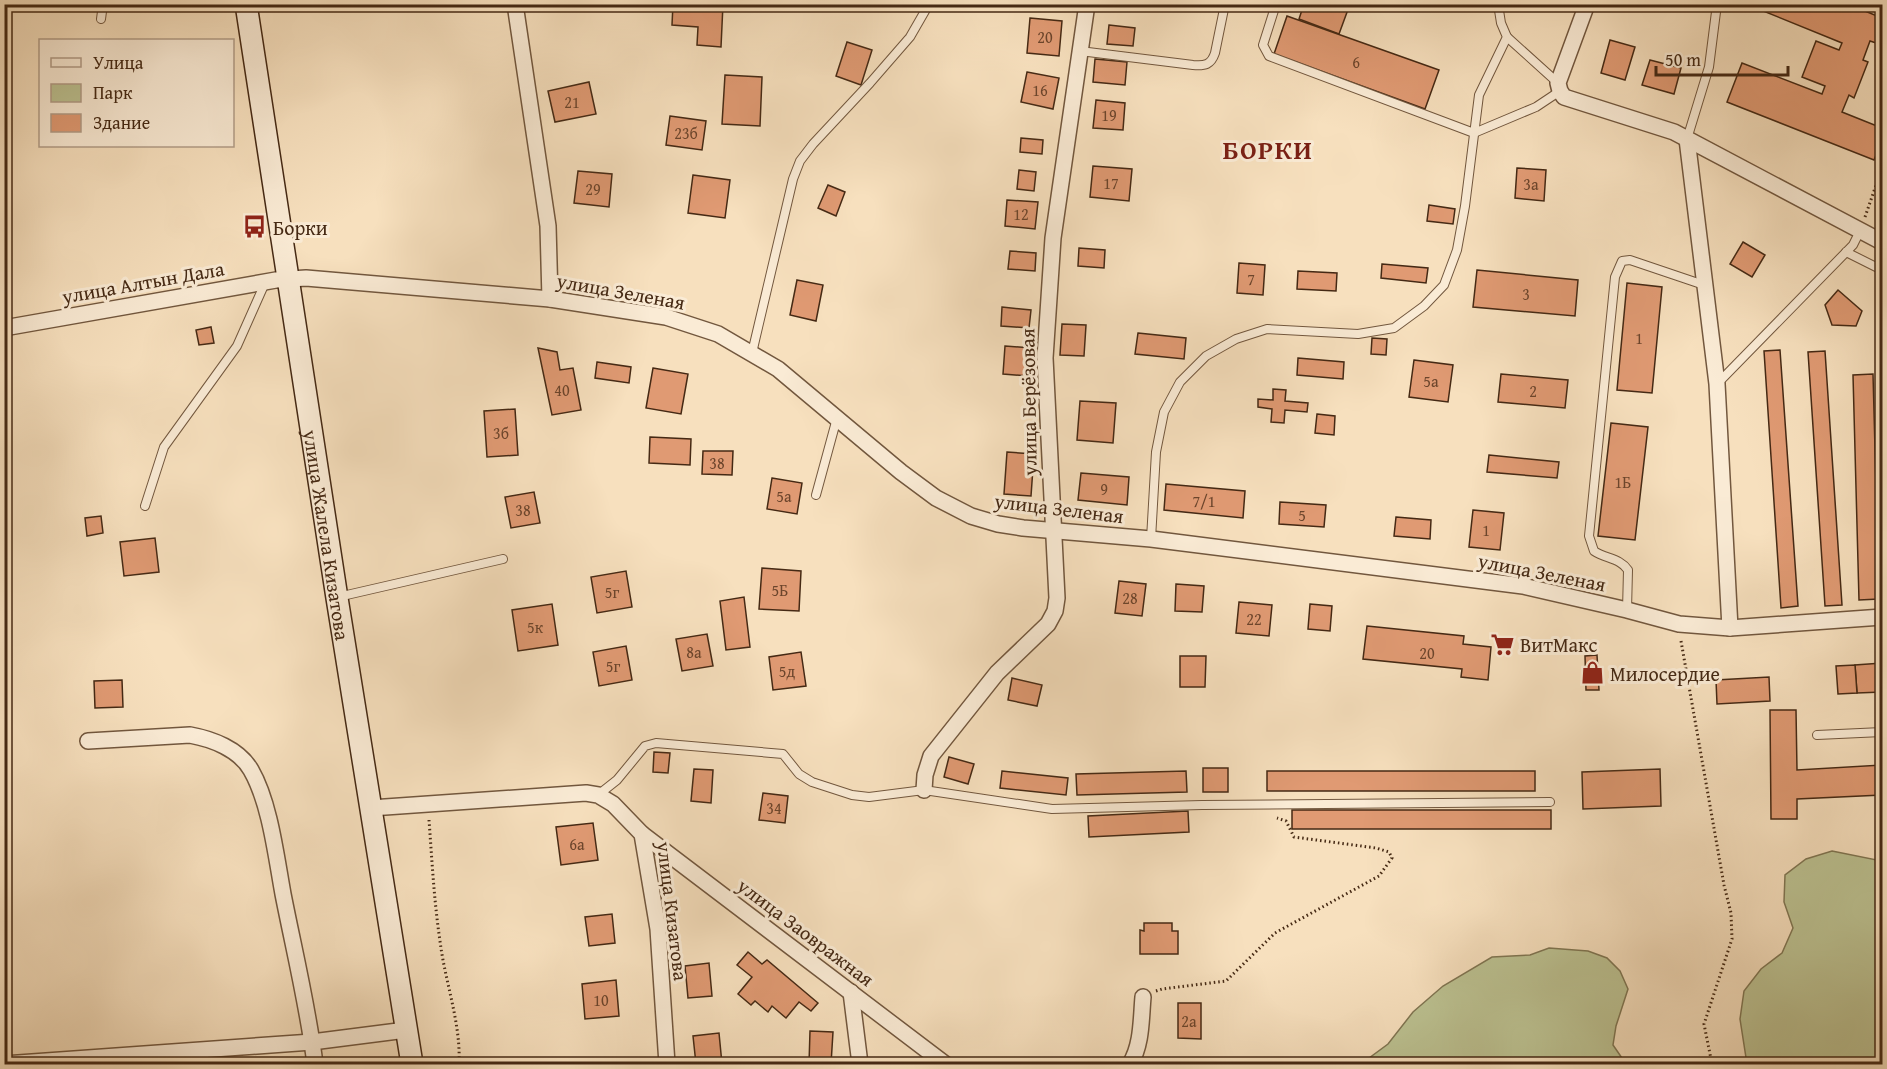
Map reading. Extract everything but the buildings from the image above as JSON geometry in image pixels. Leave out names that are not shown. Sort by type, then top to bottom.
[{"type":"main road","name":"улица Жалела Кизатова","points":[[246,4],[337,598],[412,1065]]},
{"type":"street","points":[[515,4],[548,226],[550,299]]},
{"type":"street","name":"улица Берёзовая","points":[[924,790],[925,775],[931,756],[997,673],[1048,624],[1055,611],[1057,598],[1045,358],[1053,238],[1087,4]]},
{"type":"street","points":[[1587,4],[1559,87],[1564,97],[1674,132],[1882,242]]},
{"type":"street","points":[[1688,139],[1717,384],[1730,628]]},
{"type":"street","name":"улица Зеленая","points":[[289,279],[322,278],[550,299],[666,317],[718,334],[778,369],[901,472],[936,498],[971,516],[998,524],[1151,539],[1523,586],[1678,624],[1730,628],[1882,617]]},
{"type":"street","name":"улица Алтын Дала","points":[[4,328],[289,279]]},
{"type":"street","points":[[88,741],[190,735],[225,747],[239,756],[251,770],[268,813],[315,1065]]},
{"type":"street","points":[[371,808],[563,794],[598,795]]},
{"type":"street","name":"улица Кизатова","points":[[598,795],[613,804],[642,834],[658,929],[667,1065]]},
{"type":"street","name":"улица Заовражная","points":[[642,834],[945,1065]]},
{"type":"street","points":[[851,992],[860,1065]]},
{"type":"street","points":[[1130,1065],[1138,1040],[1143,997]]},
{"type":"street","points":[[4,1064],[312,1042],[406,1030]]},
{"type":"lane","points":[[101,19],[103,4]]},
{"type":"lane","points":[[752,352],[793,179],[800,161],[910,37],[929,4]]},
{"type":"lane","points":[[1080,51],[1193,65],[1208,64],[1213,60],[1215,53],[1225,4]]},
{"type":"lane","points":[[1276,4],[1263,45],[1269,56],[1474,133],[1536,107],[1559,87],[1507,37],[1501,23],[1498,4]]},
{"type":"lane","points":[[1688,139],[1709,67],[1717,4]]},
{"type":"lane","points":[[1151,539],[1156,452],[1164,412],[1180,382],[1206,356],[1236,339],[1267,329],[1358,334],[1394,328],[1424,306],[1444,285],[1457,250],[1479,95],[1507,37]]},
{"type":"lane","points":[[1717,384],[1853,245],[1860,231]]},
{"type":"lane","points":[[1846,252],[1882,270]]},
{"type":"lane","points":[[1627,610],[1628,570],[1619,561],[1594,551],[1589,536],[1615,277],[1622,261],[1630,260],[1704,285]]},
{"type":"lane","points":[[145,506],[164,447],[237,346],[266,282]]},
{"type":"lane","points":[[816,495],[837,418]]},
{"type":"lane","points":[[337,598],[503,559]]},
{"type":"lane","points":[[1817,735],[1882,732]]},
{"type":"lane","points":[[598,795],[617,780],[645,746],[656,743],[783,754],[799,774],[812,782],[852,795],[868,797],[924,790],[1052,809],[1202,805],[1550,802]]},
{"type":"path","points":[[1860,231],[1882,168]]},
{"type":"path","points":[[1678,624],[1722,874],[1731,913],[1732,939],[1704,1024],[1712,1065]]},
{"type":"path","points":[[428,804],[440,940],[449,994],[459,1033],[459,1065]]},
{"type":"path","points":[[1143,997],[1162,989],[1226,981],[1275,933],[1379,876],[1392,858],[1389,852],[1376,848],[1294,837],[1286,820],[1272,816]]},
{"type":"green space","points":[[1832,851],[1882,861],[1882,1064],[1747,1064],[1740,1019],[1744,991],[1761,969],[1782,953],[1793,928],[1784,902],[1785,875],[1806,859]]},
{"type":"green space","points":[[1549,948],[1588,951],[1607,958],[1620,971],[1628,989],[1616,1026],[1613,1045],[1624,1061],[1653,1064],[1361,1064],[1388,1044],[1413,1012],[1443,986],[1492,957],[1530,955]]},
{"type":"place","name":"Борки","points":[[255,227]]},
{"type":"place","name":"ВитМакс","points":[[1502,644]]},
{"type":"place","name":"Милосердие","points":[[1592,673]]},
{"type":"district","name":"БОРКИ","points":[[1268,149]]}]
